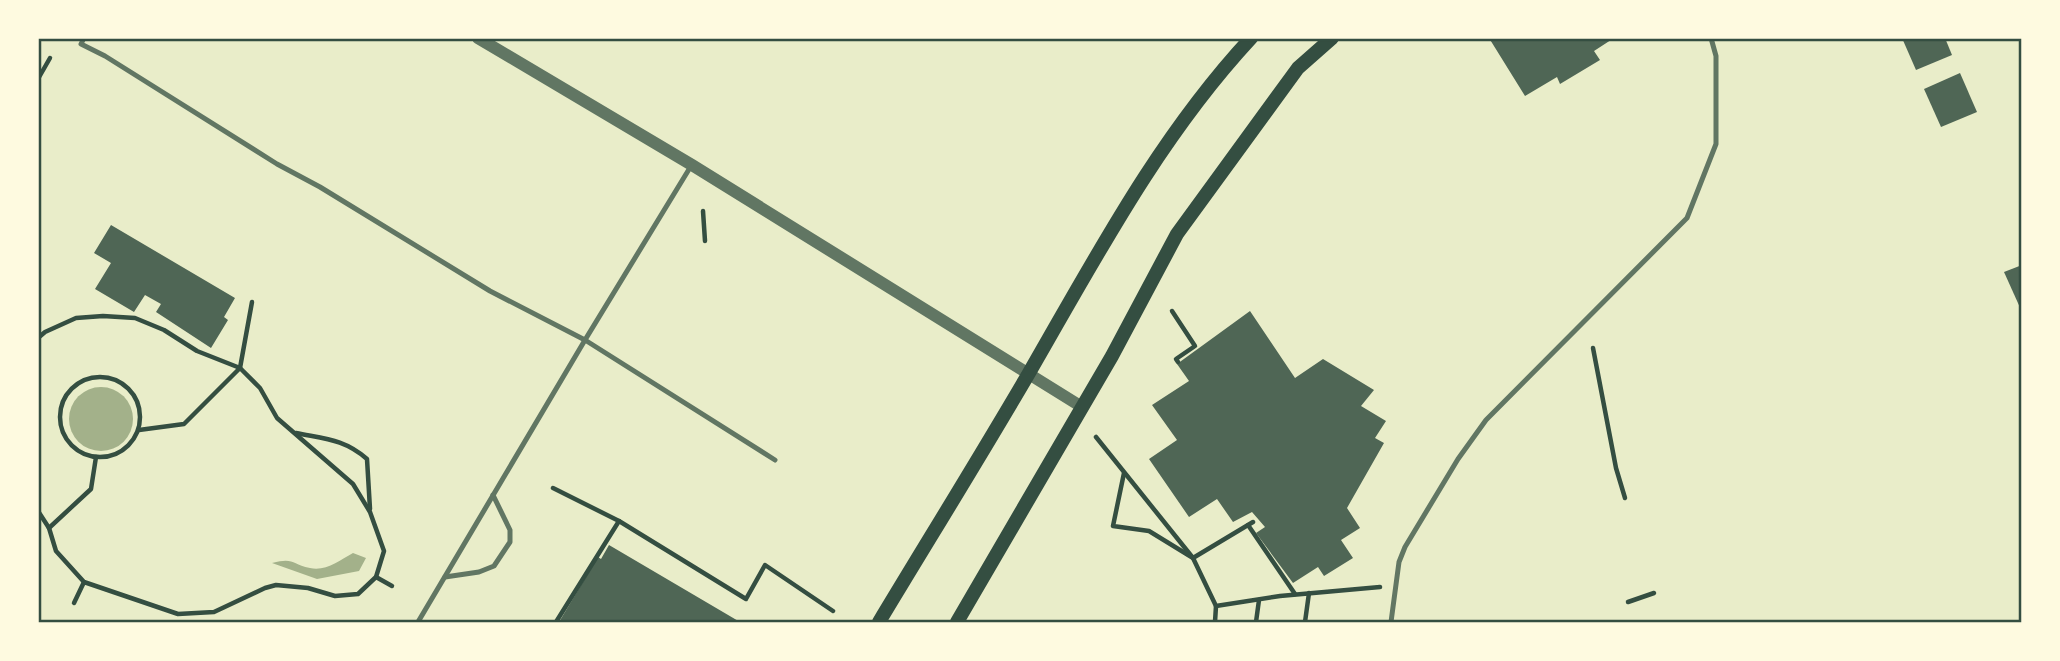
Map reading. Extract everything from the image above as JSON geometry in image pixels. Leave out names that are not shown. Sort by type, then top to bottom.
[{"type":"main road","points":[[879,622],[1122,210],[1220,71],[1251,38]]},
{"type":"main road","points":[[957,622],[1112,356],[1177,234],[1298,68],[1332,38]]},
{"type":"street","points":[[478,38],[692,165],[1083,407]]},
{"type":"lane","points":[[84,38],[81,44],[276,164],[320,187],[490,291],[585,340],[775,460]]},
{"type":"lane","points":[[1391,622],[1399,562],[1405,547],[1458,459],[1486,420],[1687,218],[1716,144],[1716,56],[1711,38]]},
{"type":"lane","points":[[418,622],[692,165]]},
{"type":"lane","points":[[445,577],[478,572],[494,566],[510,542],[510,530],[494,495]]},
{"type":"path","points":[[38,79],[50,58]]},
{"type":"path","points":[[703,211],[705,241]]},
{"type":"path","points":[[139,430],[184,424],[240,368],[252,302]]},
{"type":"path","points":[[1172,311],[1195,346],[1176,359],[1178,362]]},
{"type":"path","points":[[38,338],[42,331],[76,318],[135,318],[164,330],[197,351],[240,368],[260,388],[277,418],[353,484],[370,512],[384,551],[376,577],[358,594],[335,596],[307,588],[276,586],[265,588],[214,612],[178,614],[84,582],[56,551],[49,528],[38,511]]},
{"type":"path","points":[[1593,348],[1616,468],[1625,498]]},
{"type":"path","points":[[99,376],[111,378],[123,383],[139,404],[139,430],[132,442],[122,451],[110,456],[96,457],[72,446],[64,435],[60,422],[61,408],[74,386],[99,376]]},
{"type":"path","points":[[296,433],[345,443],[367,459],[370,512]]},
{"type":"path","points":[[1096,437],[1193,558],[1216,606],[1215,622]]},
{"type":"path","points":[[49,528],[90,489],[96,457]]},
{"type":"path","points":[[1124,472],[1113,526],[1149,531],[1193,558]]},
{"type":"path","points":[[553,488],[619,521],[746,599],[765,565],[833,611]]},
{"type":"path","points":[[556,622],[619,521]]},
{"type":"path","points":[[1193,558],[1250,524],[1296,594]]},
{"type":"path","points":[[376,577],[392,586]]},
{"type":"path","points":[[74,603],[84,582]]},
{"type":"path","points":[[1216,606],[1296,594],[1380,587]]},
{"type":"path","points":[[1305,622],[1309,593]]},
{"type":"path","points":[[1628,602],[1654,593]]},
{"type":"path","points":[[1256,622],[1259,600]]},
{"type":"shaded area","points":[[95,387],[107,387],[124,396],[131,407],[131,431],[124,442],[107,451],[95,451],[83,446],[74,437],[69,425],[69,413],[74,401],[83,392]]},
{"type":"shaded area","points":[[353,553],[366,558],[359,571],[317,579],[272,563],[289,561],[316,569],[332,565]]},
{"type":"building","points":[[1489,38],[1614,38],[1594,51],[1600,60],[1560,84],[1557,77],[1525,96]]},
{"type":"building","points":[[1902,38],[1945,38],[1952,55],[1916,70]]},
{"type":"building","points":[[1960,73],[1977,112],[1941,127],[1924,89]]},
{"type":"building","points":[[111,225],[235,298],[224,317],[228,320],[211,348],[156,312],[161,304],[145,295],[134,312],[95,289],[111,263],[94,253]]},
{"type":"building","points":[[2022,265],[2022,312],[2004,272]]},
{"type":"building","points":[[1250,311],[1295,378],[1323,359],[1374,390],[1361,406],[1386,421],[1375,438],[1384,443],[1347,508],[1360,528],[1341,540],[1353,558],[1324,576],[1318,567],[1293,583],[1256,533],[1265,527],[1252,512],[1233,522],[1217,499],[1189,517],[1149,459],[1177,440],[1152,405],[1189,381],[1177,364]]},
{"type":"building","points":[[609,545],[740,622],[559,622],[598,557],[601,559]]}]
